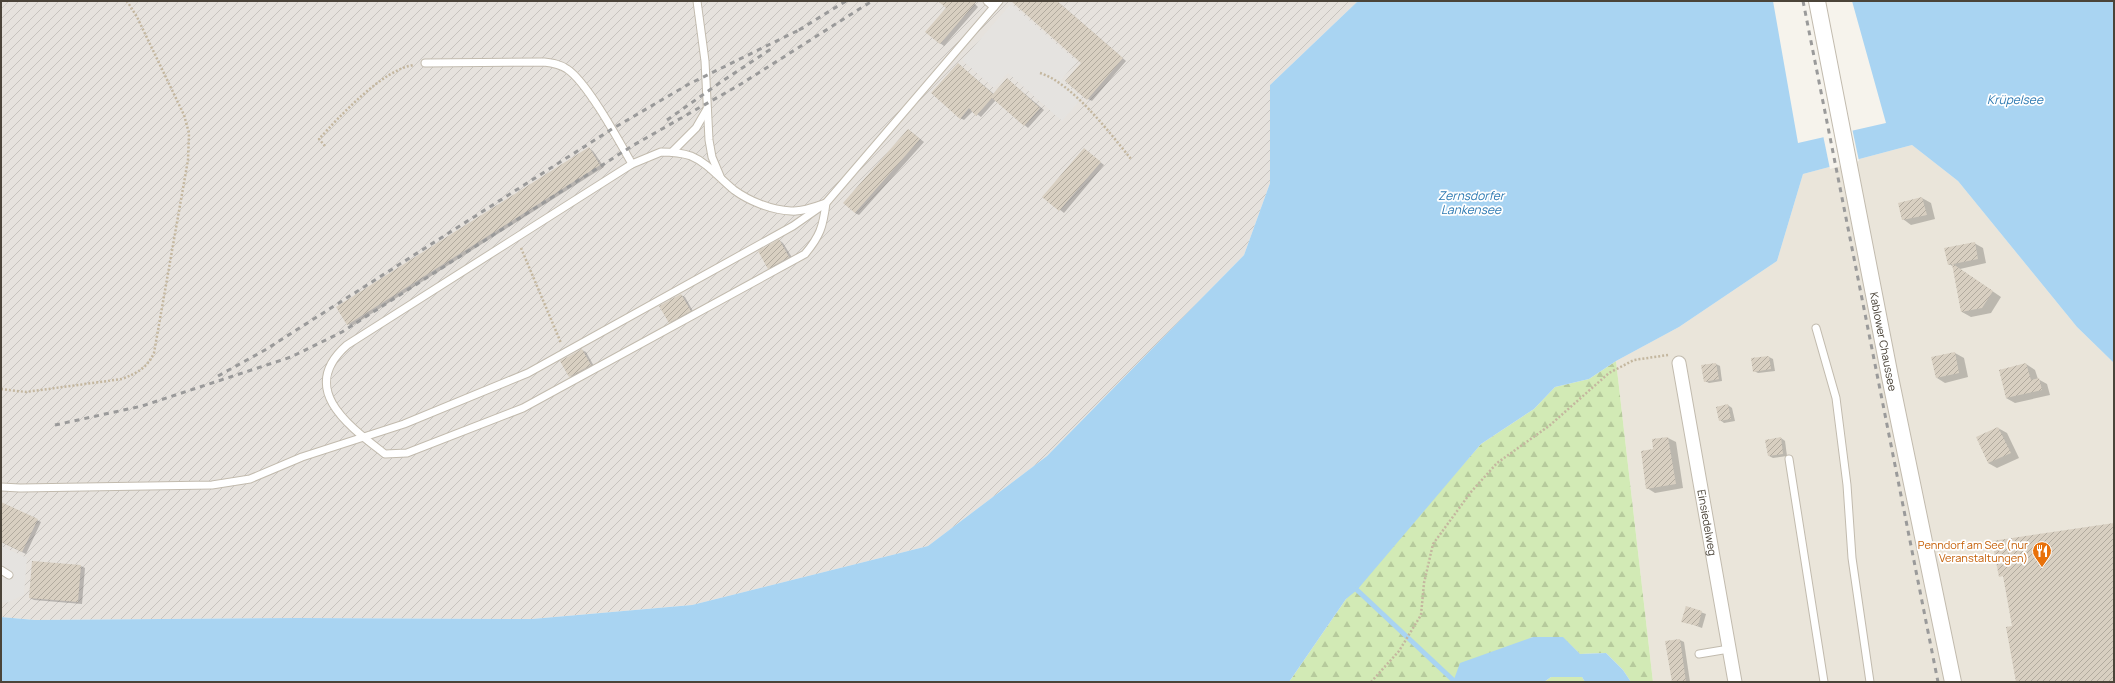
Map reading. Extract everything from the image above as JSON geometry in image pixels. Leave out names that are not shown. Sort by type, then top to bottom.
[{"type":"street","name":"Kablower Chaussee","points":[[1817,1],[1890,377],[1953,682]]},
{"type":"street","name":"Einsiedelweg","points":[[1680,363],[1735,682]]},
{"type":"lane","points":[[698,1],[705,61],[712,157],[721,178]]},
{"type":"lane","points":[[987,1],[994,7]]},
{"type":"lane","points":[[1,487],[20,488],[229,483],[250,479],[302,458],[404,424],[528,373],[794,226],[826,203],[999,1]]},
{"type":"lane","points":[[425,63],[544,62],[561,65],[569,70],[586,89],[632,164]]},
{"type":"lane","points":[[672,152],[696,128],[708,109]]},
{"type":"lane","points":[[661,152],[672,152],[691,156],[721,178],[734,190],[752,201],[771,208],[791,212],[826,203],[824,224],[819,237],[806,254],[523,408],[407,453],[385,454],[364,438],[341,417],[330,401],[325,383],[328,367],[334,356],[347,345],[516,236],[632,164],[661,152]]},
{"type":"lane","points":[[1816,328],[1838,411],[1847,485],[1852,558],[1870,682]]},
{"type":"lane","points":[[1789,459],[1824,682]]},
{"type":"lane","points":[[1,570],[9,574]]},
{"type":"lane","points":[[1699,654],[1729,649]]},
{"type":"path","points":[[1,389],[26,392],[122,379],[136,373],[149,364],[154,353],[188,160],[189,133],[184,115],[137,17],[127,1]]},
{"type":"path","points":[[326,146],[320,139],[350,108],[381,81],[392,72],[406,66],[425,63]]},
{"type":"path","points":[[1040,72],[1052,76],[1086,106],[1131,159]]},
{"type":"path","points":[[516,236],[565,353]]},
{"type":"path","points":[[1371,682],[1399,651],[1421,615],[1424,583],[1433,544],[1471,492],[1497,463],[1549,426],[1609,373],[1634,360],[1675,354],[1680,363]]},
{"type":"shaded area","points":[[1,1],[1358,1],[1270,85],[1270,183],[1244,255],[1047,456],[928,546],[692,605],[532,619],[299,618],[35,620],[1,617]]},
{"type":"shaded area","points":[[1011,4],[1077,62],[1061,80],[1082,98],[1062,121],[1008,73],[994,88],[962,60]]},
{"type":"shaded area","points":[[1912,145],[1958,181],[2077,327],[2114,363],[2114,682],[1653,682],[1616,361],[1679,327],[1777,261],[1803,174]]},
{"type":"shaded area","points":[[1,546],[27,558],[24,595],[6,603],[1,602]]},
{"type":"green space","points":[[1616,361],[1653,682],[1631,682],[1623,670],[1606,653],[1580,654],[1562,637],[1533,637],[1453,680],[1453,682],[1289,682],[1346,599],[1481,444],[1534,409],[1555,387],[1589,379]]},
{"type":"green space","points":[[1551,677],[1582,677],[1585,682],[1544,682]]},
{"type":"water","name":"Zernsdorfer Lankensee","points":[[1358,1],[1773,1],[1798,143],[1886,123],[1852,1],[2114,1],[2114,363],[2077,327],[1958,181],[1912,145],[1803,174],[1777,261],[1679,327],[1616,361],[1589,379],[1555,387],[1534,409],[1481,444],[1357,590],[1346,599],[1289,682],[1,682],[1,617],[35,620],[299,618],[532,619],[692,605],[928,546],[1047,456],[1244,255],[1270,183],[1270,85]]},
{"type":"water","points":[[1533,637],[1563,637],[1580,654],[1606,653],[1623,670],[1631,682],[1585,682],[1582,677],[1551,677],[1544,682],[1453,682],[1460,663]]},
{"type":"pier","points":[[1852,128],[1859,161],[1830,169],[1823,135]]},
{"type":"building","points":[[938,1],[977,1],[940,44],[925,32],[946,8]]},
{"type":"building","points":[[1011,1],[1057,1],[1123,58],[1087,100],[1065,81],[1081,63]]},
{"type":"building","points":[[958,63],[993,94],[1007,78],[1040,108],[1024,126],[992,98],[976,116],[969,108],[960,119],[931,93]]},
{"type":"building","points":[[908,129],[920,139],[855,213],[843,203]]},
{"type":"building","points":[[589,147],[600,165],[347,325],[336,307]]},
{"type":"building","points":[[1084,148],[1101,162],[1059,211],[1042,197]]},
{"type":"building","points":[[1922,197],[1927,215],[1902,220],[1898,203]]},
{"type":"building","points":[[779,239],[789,257],[768,269],[758,251]]},
{"type":"building","points":[[1975,242],[1978,259],[1953,264],[1993,291],[1982,308],[1961,312],[1952,264],[1948,265],[1944,248]]},
{"type":"building","points":[[681,294],[691,311],[669,323],[659,306]]},
{"type":"building","points":[[582,349],[591,365],[569,377],[560,361]]},
{"type":"building","points":[[1955,352],[1959,373],[1936,378],[1931,357]]},
{"type":"building","points":[[1769,356],[1771,369],[1753,372],[1751,358]]},
{"type":"building","points":[[1716,363],[1719,379],[1704,382],[1701,365]]},
{"type":"building","points":[[2026,363],[2031,380],[2039,378],[2042,390],[2006,398],[1999,370]]},
{"type":"building","points":[[1728,404],[1731,419],[1719,421],[1716,407]]},
{"type":"building","points":[[1998,427],[2011,453],[1988,463],[1976,437]]},
{"type":"building","points":[[1668,437],[1676,484],[1646,489],[1641,451],[1653,449],[1652,439]]},
{"type":"building","points":[[1781,437],[1783,454],[1768,456],[1765,440]]},
{"type":"building","points":[[1,502],[38,519],[22,552],[1,542]]},
{"type":"building","points":[[2114,523],[2114,682],[2016,682],[2006,627],[2012,626],[2003,576],[1999,577],[1992,541]]},
{"type":"building","points":[[32,561],[81,565],[78,602],[29,598]]},
{"type":"building","points":[[1686,606],[1702,611],[1698,626],[1681,622]]},
{"type":"building","points":[[1680,639],[1686,682],[1672,682],[1665,641]]},
{"type":"waterway","points":[[1357,590],[1453,680]]},
{"type":"railway","points":[[799,30],[846,1]]},
{"type":"railway","points":[[55,425],[142,406],[291,357],[342,332],[632,146],[741,84],[872,1]]},
{"type":"railway","points":[[1803,1],[1938,682]]},
{"type":"railway","points":[[218,376],[265,350],[612,129],[689,84],[803,28]]},
{"type":"railway","points":[[667,120],[771,49]]},
{"type":"place","name":"Penndorf am See (nur Veranstaltungen)","points":[[2042,568]]},
{"type":"water label","name":"Krüpelsee","points":[[2015,100]]}]
